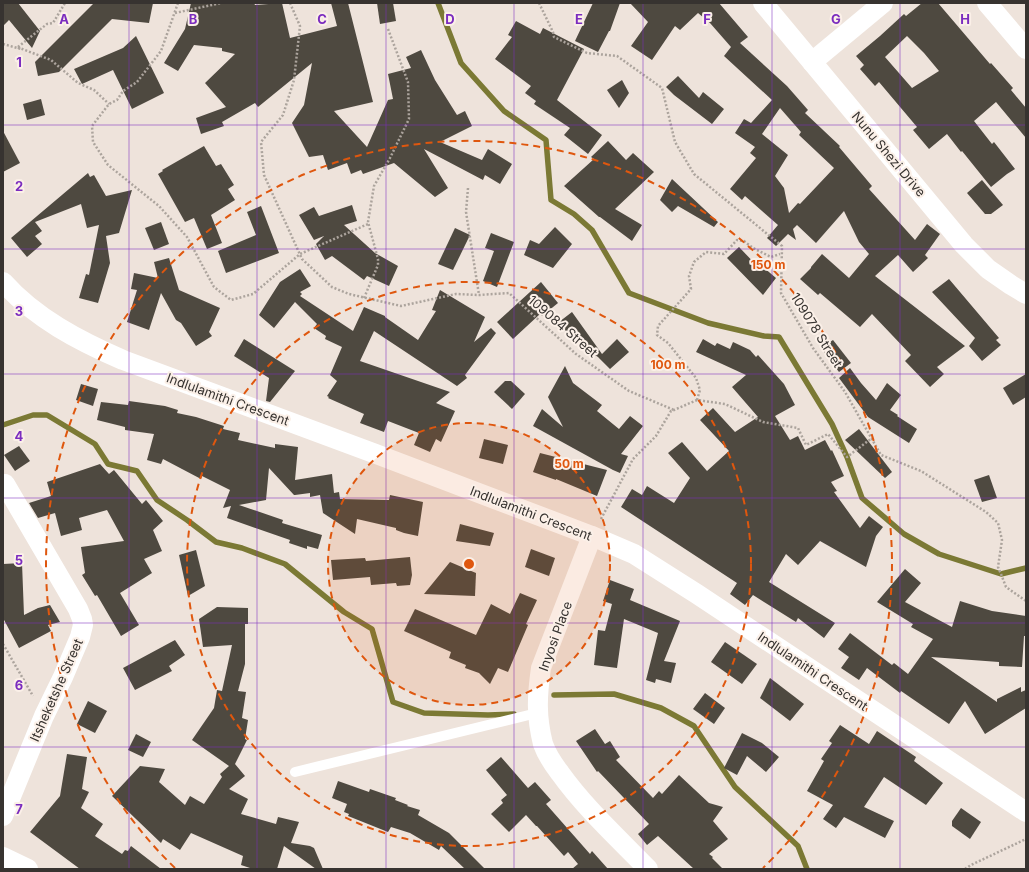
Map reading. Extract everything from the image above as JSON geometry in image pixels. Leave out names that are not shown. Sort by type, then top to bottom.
[{"type":"street","name":"Nunu Shezi Drive","points":[[763,3],[964,245],[988,269],[1026,294]]},
{"type":"street","points":[[812,62],[883,3]]},
{"type":"street","points":[[987,3],[1026,49]]},
{"type":"street","name":"Indlulamithi Crescent","points":[[3,282],[26,305],[42,317],[85,342],[123,360],[332,437],[592,536],[634,554],[697,594],[1026,812]]},
{"type":"street","name":"Itsheketshe Street","points":[[3,816],[44,716],[80,637],[83,625],[78,609],[5,484]]},
{"type":"street","name":"Inyosi Place","points":[[592,536],[541,668],[537,713],[544,744],[550,758],[568,785],[586,806],[648,869]]},
{"type":"street","points":[[3,857],[28,869]]},
{"type":"lane","points":[[295,772],[537,713]]},
{"type":"path","points":[[17,47],[47,24],[53,23],[65,3]]},
{"type":"path","points":[[178,3],[161,52],[137,82],[123,92],[117,100],[109,104],[92,126],[92,142],[108,165],[159,206],[187,237],[214,287],[232,300],[253,294],[300,254],[368,224]]},
{"type":"path","points":[[174,13],[221,3]]},
{"type":"path","name":"109084 Street","points":[[290,3],[300,26],[294,80],[282,115],[261,142],[264,175],[302,259],[332,287],[349,294],[401,306],[456,294],[479,295],[509,293],[576,354],[629,391],[674,410]]},
{"type":"path","name":"109078 Street","points":[[538,3],[553,32],[554,38],[587,53],[617,56],[662,88],[675,142],[694,174],[782,246],[781,293],[814,348],[845,392],[881,456],[921,471],[986,512],[998,523],[1002,540],[998,567],[1006,587],[1026,601]]},
{"type":"path","points":[[364,298],[378,266],[378,260],[368,224],[374,186],[390,158],[409,119],[408,82],[388,30]]},
{"type":"path","points":[[3,44],[21,50],[17,47]]},
{"type":"path","points":[[17,47],[51,60],[78,83],[94,90],[109,104]]},
{"type":"path","points":[[468,188],[466,212],[479,295]]},
{"type":"path","points":[[697,400],[700,390],[696,378],[668,343],[657,335],[658,326],[691,289],[688,276],[694,262],[706,252],[724,254],[737,240],[744,241],[753,248],[770,257],[780,254]]},
{"type":"path","points":[[592,536],[633,459],[656,436],[671,412],[697,400],[725,404],[763,422],[798,428],[806,445],[828,434],[847,457],[872,438]]},
{"type":"path","points":[[3,644],[44,716]]},
{"type":"path","points":[[965,869],[1026,839]]},
{"type":"building","points":[[3,3],[18,3],[40,31],[32,48],[9,20],[3,26]]},
{"type":"building","points":[[94,3],[153,3],[149,23],[112,19],[59,72],[38,76],[35,62]]},
{"type":"building","points":[[191,3],[254,3],[255,5],[282,3],[290,38],[337,26],[331,3],[348,3],[373,102],[334,111],[367,147],[388,100],[393,99],[388,74],[411,68],[406,57],[421,50],[435,80],[457,115],[465,111],[472,126],[440,142],[482,160],[488,149],[512,164],[500,184],[485,175],[483,180],[424,149],[448,188],[435,197],[394,163],[363,174],[361,170],[351,174],[347,163],[328,170],[323,155],[309,157],[292,123],[304,105],[312,63],[258,107],[255,103],[222,122],[224,126],[201,134],[196,118],[226,107],[205,83],[235,54],[222,51],[222,48],[194,45],[178,71],[164,63],[185,29]]},
{"type":"building","points":[[377,3],[393,3],[396,21],[380,24]]},
{"type":"building","points":[[593,3],[620,3],[610,31],[598,52],[575,41]]},
{"type":"building","points":[[630,3],[719,3],[748,37],[740,43],[787,86],[808,110],[805,113],[840,146],[839,147],[872,186],[869,189],[915,240],[927,224],[940,234],[925,255],[928,258],[913,272],[898,255],[875,276],[965,346],[937,367],[944,374],[930,387],[905,361],[911,355],[872,314],[860,327],[820,293],[818,295],[800,279],[822,254],[849,278],[869,254],[859,242],[844,211],[816,243],[797,225],[793,229],[796,240],[788,234],[776,246],[767,238],[778,225],[745,196],[742,200],[730,189],[756,158],[750,153],[755,147],[735,133],[744,119],[751,123],[772,100],[724,56],[731,47],[710,23],[698,13],[680,30],[675,26],[652,60],[631,46],[648,22]],"holes":[[[780,108],[801,132],[799,135],[834,168],[800,204],[798,203],[789,213],[784,188],[775,176],[788,155],[762,134]]]},
{"type":"building","points":[[922,3],[938,3],[990,64],[991,63],[1013,88],[1011,90],[1026,108],[1026,138],[996,102],[974,121],[992,144],[994,142],[1015,169],[991,187],[947,134],[929,149],[913,130],[917,127],[879,82],[875,86],[860,69],[864,65],[856,56],[904,14],[906,16]],"holes":[[[907,36],[939,71],[912,88],[885,57]]]},
{"type":"building","points":[[516,21],[540,34],[543,28],[584,49],[557,100],[602,135],[588,154],[564,135],[570,128],[534,104],[536,101],[525,93],[531,86],[495,59],[512,37],[508,35]]},
{"type":"building","points":[[136,36],[164,93],[132,109],[113,70],[82,84],[74,69],[123,48]]},
{"type":"building","points":[[678,76],[699,98],[703,92],[724,109],[712,124],[674,95],[666,87]]},
{"type":"building","points":[[622,80],[629,93],[619,108],[607,90]]},
{"type":"building","points":[[41,99],[45,115],[27,120],[23,104]]},
{"type":"building","points":[[3,131],[20,163],[3,172]]},
{"type":"building","points":[[608,141],[626,160],[633,153],[654,172],[615,209],[642,225],[632,241],[599,217],[564,186],[594,159],[591,157]]},
{"type":"building","points":[[204,146],[216,166],[221,164],[234,185],[228,189],[235,200],[211,215],[222,243],[207,249],[194,218],[185,222],[158,174],[163,171],[162,170]]},
{"type":"building","points":[[88,173],[90,177],[94,175],[106,196],[132,190],[119,233],[106,236],[110,263],[98,303],[79,298],[86,274],[89,275],[99,225],[87,228],[81,204],[35,222],[42,231],[35,236],[42,244],[27,257],[11,238]]},
{"type":"building","points":[[672,179],[718,222],[714,227],[678,206],[672,212],[660,200]]},
{"type":"building","points":[[982,180],[1003,205],[991,214],[985,214],[967,193]]},
{"type":"building","points":[[352,205],[357,221],[344,225],[375,253],[398,266],[389,286],[367,276],[364,280],[332,256],[325,260],[316,244],[324,236],[314,240],[299,215],[314,207],[319,216]]},
{"type":"building","points":[[261,206],[279,253],[226,273],[218,251],[256,235],[247,212]]},
{"type":"building","points":[[161,222],[169,244],[154,250],[145,228]]},
{"type":"building","points":[[555,227],[572,244],[553,268],[524,255],[530,240],[539,244]]},
{"type":"building","points":[[455,228],[470,235],[453,270],[438,264]]},
{"type":"building","points":[[491,233],[514,242],[497,287],[483,281],[494,251],[485,248]]},
{"type":"building","points":[[739,247],[761,270],[763,267],[776,278],[763,295],[727,258]]},
{"type":"building","points":[[169,258],[179,290],[220,308],[209,332],[212,336],[196,346],[181,323],[176,320],[161,293],[149,330],[127,322],[137,290],[131,289],[134,273],[158,278],[154,262]]},
{"type":"building","points":[[300,269],[311,286],[300,292],[302,294],[300,296],[353,331],[364,307],[385,316],[418,340],[436,311],[432,310],[440,290],[485,317],[474,342],[491,328],[496,333],[465,375],[467,378],[457,386],[374,331],[360,361],[450,392],[436,403],[455,411],[441,442],[436,439],[430,452],[414,445],[419,433],[388,421],[384,432],[360,423],[364,414],[328,398],[329,397],[327,396],[337,381],[330,375],[342,347],[325,339],[326,336],[314,328],[317,324],[295,302],[274,328],[259,315],[280,282]]},
{"type":"building","points":[[949,279],[999,338],[996,340],[1001,345],[982,361],[969,346],[975,338],[932,292]]},
{"type":"building","points":[[541,282],[558,303],[542,316],[540,314],[513,339],[497,322]]},
{"type":"building","points":[[572,312],[602,354],[617,339],[629,352],[610,369],[598,357],[572,339],[559,322]]},
{"type":"building","points":[[244,339],[295,371],[270,402],[266,401],[269,378],[234,356]]},
{"type":"building","points":[[703,339],[715,346],[717,343],[730,349],[733,342],[750,350],[756,357],[758,355],[784,384],[795,405],[775,416],[790,440],[798,436],[805,450],[825,440],[831,451],[832,450],[844,476],[831,482],[837,491],[834,492],[860,528],[869,516],[883,527],[876,536],[866,567],[820,541],[798,565],[786,554],[769,582],[835,623],[824,638],[798,618],[796,622],[753,595],[745,605],[730,594],[737,583],[621,507],[632,489],[642,495],[647,486],[674,503],[690,478],[668,453],[682,442],[707,471],[729,451],[700,420],[713,408],[735,432],[758,417],[732,387],[746,375],[696,352]]},
{"type":"building","points":[[833,340],[851,363],[839,372],[821,348]]},
{"type":"building","points":[[565,366],[573,383],[602,405],[597,411],[619,429],[630,416],[643,426],[621,454],[628,456],[620,473],[533,426],[542,409],[563,427],[548,397]]},
{"type":"building","points":[[850,368],[876,400],[887,383],[901,395],[890,410],[917,429],[909,443],[868,417],[839,378]]},
{"type":"building","points":[[1026,374],[1026,397],[1013,405],[1003,388]]},
{"type":"building","points":[[505,381],[511,381],[525,394],[512,409],[494,392]]},
{"type":"building","points":[[81,384],[98,389],[93,406],[76,400]]},
{"type":"building","points":[[129,401],[165,406],[178,410],[177,413],[196,417],[224,426],[223,429],[240,433],[238,440],[275,448],[275,444],[298,447],[295,480],[332,474],[334,493],[339,492],[340,499],[389,500],[390,495],[423,502],[418,536],[404,533],[396,530],[396,528],[357,519],[355,534],[323,513],[320,495],[310,497],[310,493],[294,495],[269,468],[266,500],[239,505],[283,520],[282,523],[322,535],[318,549],[307,546],[307,549],[289,543],[290,540],[227,518],[231,506],[223,508],[230,490],[202,476],[201,479],[163,459],[161,464],[147,460],[154,434],[125,430],[125,427],[97,420],[101,402],[128,405]]},
{"type":"building","points":[[859,429],[892,472],[885,478],[845,440]]},
{"type":"building","points":[[484,439],[508,445],[503,464],[479,458]]},
{"type":"building","points":[[19,446],[30,461],[15,471],[4,455]]},
{"type":"building","points":[[540,453],[607,470],[597,496],[556,479],[533,472]]},
{"type":"building","points":[[100,464],[109,474],[114,470],[142,504],[146,500],[163,521],[153,530],[162,551],[144,559],[152,573],[120,593],[139,625],[121,636],[97,595],[95,596],[82,575],[85,573],[81,547],[124,541],[107,510],[79,518],[82,530],[61,536],[55,513],[38,518],[29,503],[51,496],[47,482]]},
{"type":"building","points":[[989,475],[997,498],[982,502],[974,480]]},
{"type":"building","points":[[460,524],[494,533],[490,546],[456,541]]},
{"type":"building","points":[[531,549],[555,558],[549,576],[525,567]]},
{"type":"building","points":[[196,550],[205,586],[188,596],[179,555]]},
{"type":"building","points":[[410,557],[412,575],[410,585],[397,586],[396,583],[371,585],[370,577],[333,580],[331,560],[365,558],[366,561]]},
{"type":"building","points":[[450,562],[476,573],[475,596],[424,594]]},
{"type":"building","points":[[22,563],[24,615],[38,608],[50,605],[60,622],[48,625],[51,631],[19,648],[3,618],[3,564]]},
{"type":"building","points":[[905,569],[921,583],[905,602],[952,627],[960,601],[992,611],[1026,616],[1026,636],[1024,636],[1022,667],[999,666],[999,662],[931,657],[997,702],[997,699],[1021,687],[1021,692],[1026,690],[1026,708],[985,734],[965,701],[949,724],[901,691],[900,693],[867,668],[859,680],[841,668],[849,657],[838,649],[850,633],[892,665],[894,663],[908,674],[933,639],[911,627],[913,624],[877,602]]},
{"type":"building","points":[[610,580],[634,589],[630,600],[680,621],[664,661],[676,663],[671,683],[656,679],[655,683],[646,680],[658,633],[624,619],[617,668],[594,665],[598,630],[605,631],[612,604],[603,601]]},
{"type":"building","points":[[520,593],[537,600],[526,624],[528,625],[508,672],[498,668],[490,684],[479,673],[465,668],[466,665],[449,658],[451,652],[404,631],[415,609],[476,635],[491,604],[510,614]]},
{"type":"building","points":[[217,607],[248,608],[248,624],[245,624],[245,664],[238,691],[246,692],[242,718],[248,720],[245,739],[247,740],[235,764],[245,776],[229,789],[248,799],[241,814],[276,824],[278,817],[299,822],[291,843],[314,848],[323,869],[316,869],[284,846],[277,869],[253,869],[241,865],[243,856],[191,833],[180,850],[163,839],[161,843],[112,796],[140,766],[165,769],[159,782],[185,805],[190,796],[204,804],[222,777],[220,774],[229,766],[192,740],[214,708],[217,690],[222,691],[232,645],[203,647],[199,619]]},
{"type":"building","points":[[175,640],[185,655],[169,666],[172,671],[135,690],[123,668]]},
{"type":"building","points":[[725,642],[757,664],[742,684],[711,662]]},
{"type":"building","points":[[770,678],[804,704],[790,721],[760,698]]},
{"type":"building","points":[[705,693],[725,708],[714,724],[693,709]]},
{"type":"building","points":[[88,701],[107,711],[95,733],[77,724]]},
{"type":"building","points":[[840,725],[869,744],[877,731],[916,757],[914,761],[943,783],[926,805],[884,777],[864,807],[894,821],[885,838],[844,817],[836,828],[823,819],[833,805],[807,791],[824,761],[821,759],[832,743],[829,741]]},
{"type":"building","points":[[595,729],[605,744],[610,741],[620,757],[616,760],[653,798],[659,791],[662,794],[679,775],[709,803],[723,807],[713,821],[728,839],[709,854],[723,869],[694,869],[658,836],[647,845],[638,834],[649,824],[598,771],[597,772],[576,741]]},
{"type":"building","points":[[742,733],[762,743],[779,757],[766,772],[747,756],[737,775],[724,768]]},
{"type":"building","points":[[136,734],[151,742],[143,757],[128,750]]},
{"type":"building","points":[[67,754],[87,757],[82,789],[89,792],[81,808],[103,824],[95,836],[122,854],[125,850],[128,851],[131,846],[161,869],[80,869],[30,832],[60,796]]},
{"type":"building","points":[[501,757],[528,788],[535,782],[551,800],[546,804],[590,854],[592,851],[608,869],[572,869],[578,864],[568,852],[564,856],[526,815],[509,832],[491,814],[503,803],[501,800],[507,795],[486,770]]},
{"type":"building","points":[[338,781],[369,792],[370,789],[396,798],[395,800],[408,805],[407,806],[420,810],[418,815],[449,833],[485,869],[465,869],[441,846],[439,850],[410,833],[391,827],[388,832],[348,816],[349,814],[344,812],[347,804],[332,798]]},
{"type":"building","points":[[961,808],[981,822],[970,839],[952,826],[952,821]]},
{"type":"waterway","points":[[438,3],[461,63],[504,111],[546,140],[551,200],[574,214],[592,230],[629,293],[708,323],[764,336],[779,337],[832,424],[847,457],[862,498],[904,534],[939,554],[1001,574],[1026,568]]},
{"type":"waterway","points":[[3,425],[33,415],[47,415],[95,444],[108,464],[137,471],[157,500],[216,542],[242,548],[285,564],[344,612],[372,629],[393,702],[424,713],[488,715],[514,714]]},
{"type":"waterway","points":[[554,695],[614,694],[661,708],[694,726],[735,787],[798,846],[807,869]]}]
